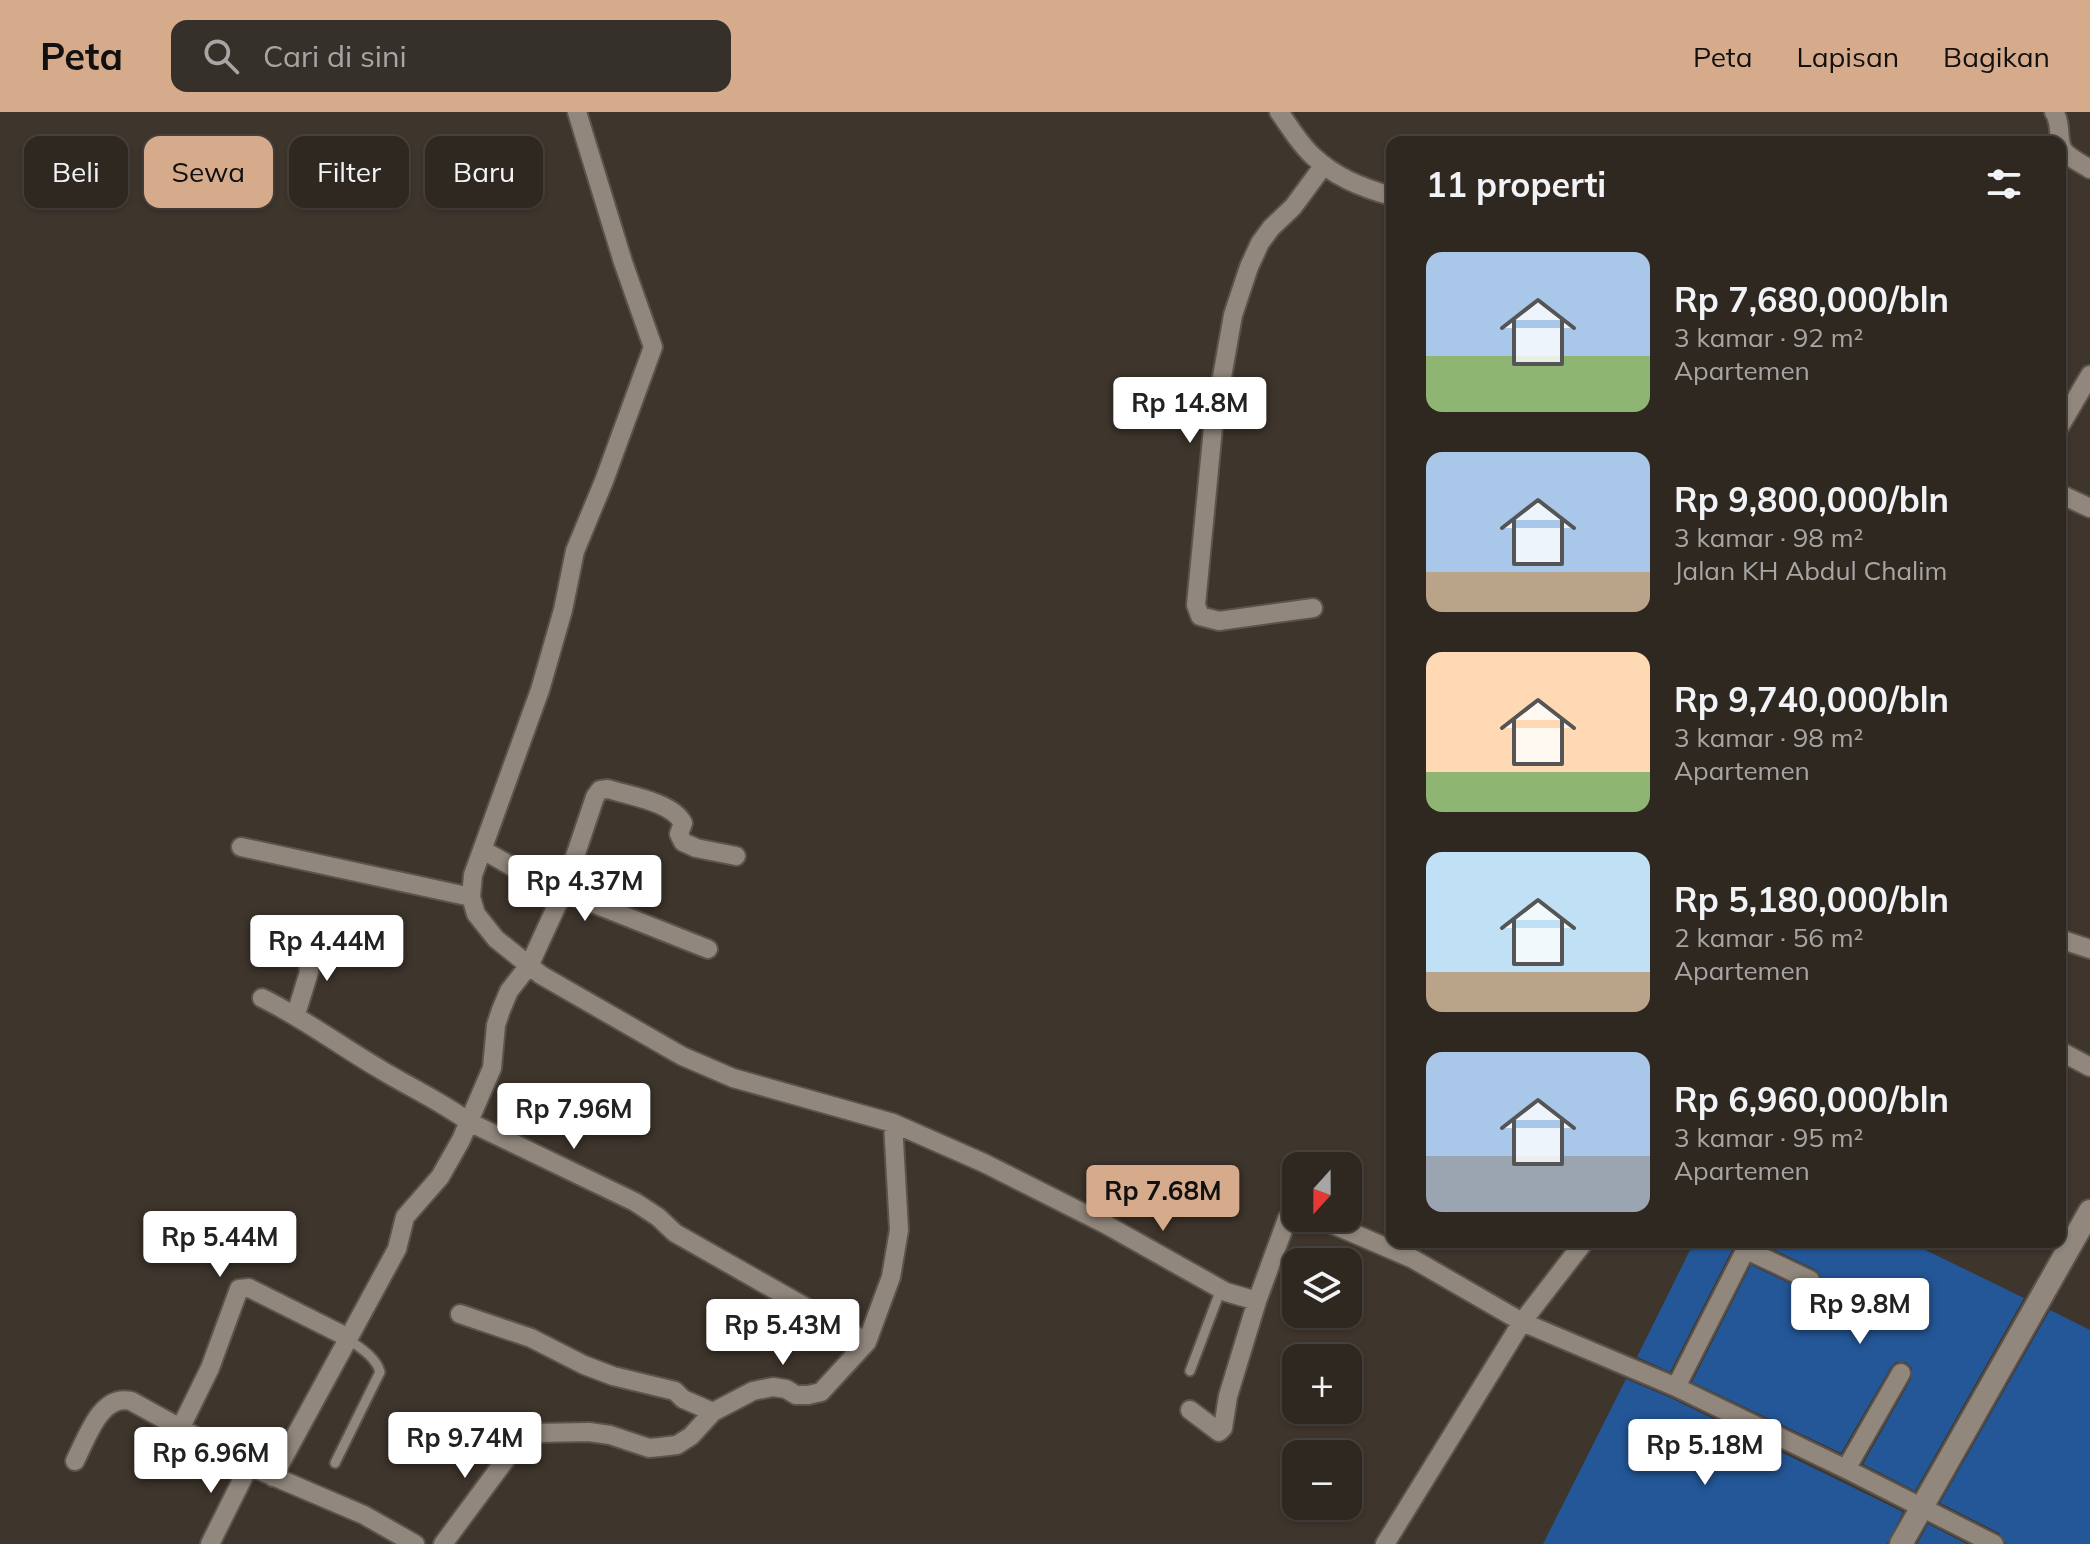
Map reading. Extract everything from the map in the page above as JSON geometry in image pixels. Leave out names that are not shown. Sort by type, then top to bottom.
[{"type":"street","points":[[577,112],[653,347],[610,467],[575,551],[563,610],[540,690],[473,875],[471,897],[476,914],[496,939],[541,975],[669,1049],[720,1073],[893,1123],[984,1163],[1105,1224],[1221,1289],[1257,1301]]},
{"type":"street","points":[[1279,112],[1318,161],[1364,189],[1386,194]]},
{"type":"street","points":[[2054,112],[2061,136]]},
{"type":"street","points":[[2066,153],[2090,169]]},
{"type":"street","points":[[1313,608],[1219,621],[1200,616],[1196,605],[1213,428],[1233,315],[1260,243],[1293,207],[1318,161]]},
{"type":"street","points":[[2066,416],[2090,375]]},
{"type":"street","points":[[2066,497],[2090,508]]},
{"type":"street","points":[[273,1477],[397,1249],[405,1217],[440,1177],[469,1122],[492,1068],[496,1025],[501,1010],[509,991],[530,964],[563,892],[600,790],[608,789],[664,807],[679,815],[683,823],[679,834],[683,842],[696,848],[736,856]]},
{"type":"street","points":[[241,847],[471,897]]},
{"type":"street","points":[[483,850],[539,882],[708,949]]},
{"type":"street","points":[[2066,941],[2090,949]]},
{"type":"street","points":[[296,1014],[309,972],[307,948]]},
{"type":"street","points":[[262,998],[296,1014],[380,1070],[446,1105],[469,1122],[635,1202],[675,1233],[867,1342]]},
{"type":"street","points":[[2066,1054],[2090,1067]]},
{"type":"street","points":[[443,1544],[520,1440],[534,1433],[589,1432],[610,1435],[649,1448],[677,1445],[691,1436],[713,1412],[753,1391],[773,1387],[796,1395],[821,1392],[867,1342],[891,1277],[899,1230],[893,1123]]},
{"type":"street","points":[[1901,1544],[1919,1508],[2087,1224]]},
{"type":"street","points":[[1190,1410],[1213,1429],[1219,1432],[1223,1428],[1228,1396],[1282,1232]]},
{"type":"street","points":[[1350,1232],[1386,1247]]},
{"type":"street","points":[[1388,1248],[1413,1259],[1522,1322],[1676,1387],[1994,1544]]},
{"type":"street","points":[[1385,1544],[1522,1322],[1579,1248]]},
{"type":"street","points":[[1676,1387],[1744,1253],[1751,1252],[1810,1280]]},
{"type":"street","points":[[180,1429],[210,1368],[239,1289],[249,1288],[347,1337]]},
{"type":"street","points":[[460,1314],[531,1338],[613,1376],[675,1391],[683,1399],[713,1412]]},
{"type":"street","points":[[1846,1469],[1901,1373]]},
{"type":"street","points":[[75,1461],[108,1404],[120,1399],[131,1401],[249,1466],[364,1515],[415,1544]]},
{"type":"street","points":[[210,1544],[249,1466]]},
{"type":"lane","points":[[1190,1371],[1221,1289]]},
{"type":"lane","points":[[335,1463],[380,1372],[370,1356],[347,1337]]},
{"type":"building","points":[[1691,1248],[1733,1248],[1670,1372],[1637,1357]]},
{"type":"building","points":[[1770,1248],[1921,1248],[2024,1298],[1915,1491],[1863,1464],[1911,1379],[1912,1368],[1906,1362],[1896,1362],[1891,1367],[1841,1453],[1692,1382],[1751,1265],[1806,1291],[1816,1290],[1821,1284],[1820,1274]]},
{"type":"building","points":[[2050,1310],[2090,1330],[2090,1544],[2006,1544],[1999,1533],[1940,1503]]},
{"type":"building","points":[[1626,1379],[1903,1512],[1887,1544],[1543,1544]]},
{"type":"building","points":[[1928,1524],[1967,1544],[1917,1544]]}]
